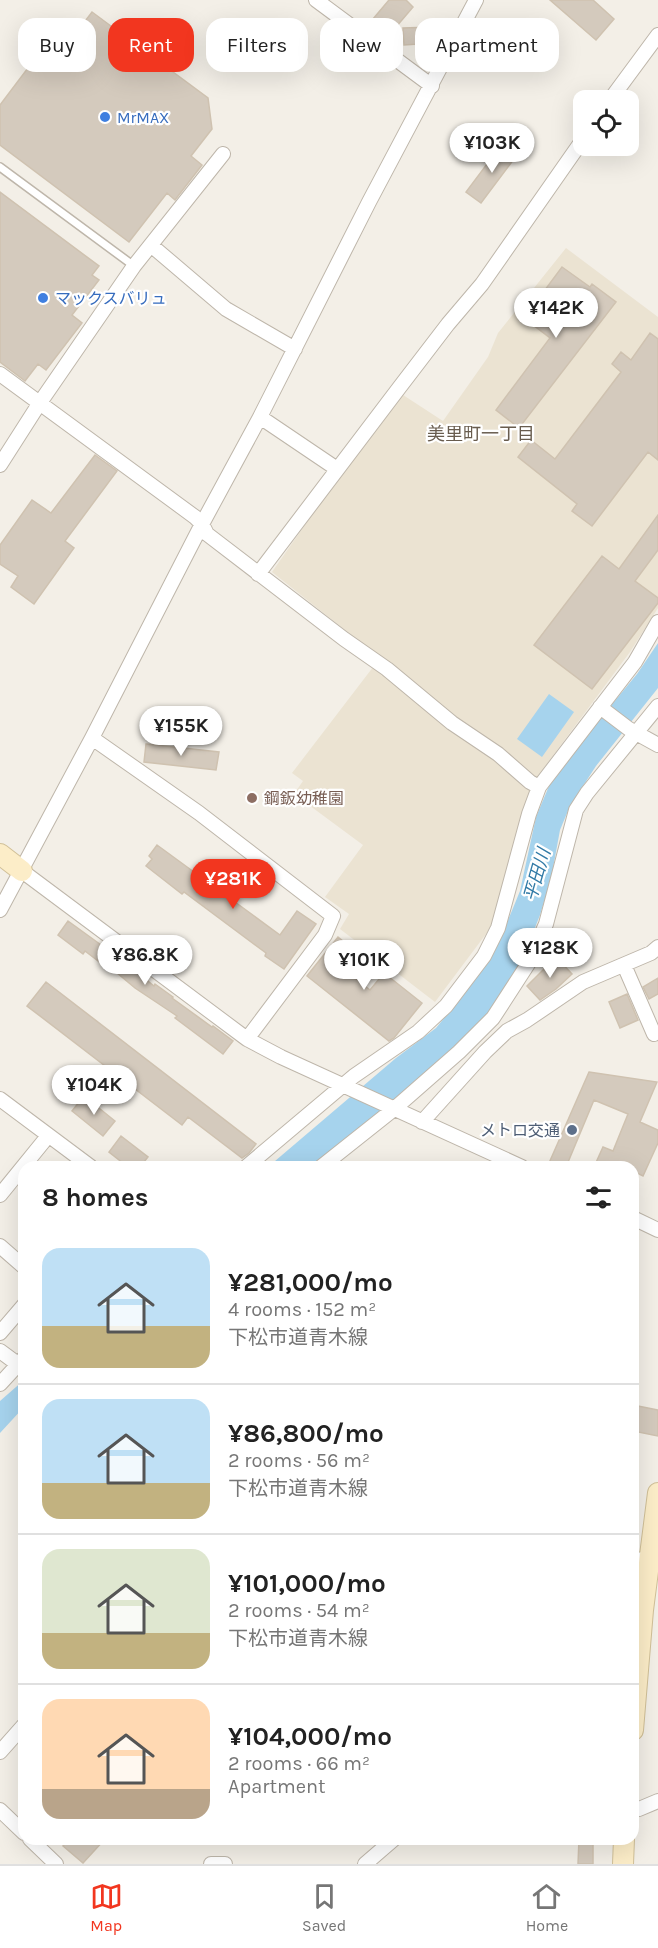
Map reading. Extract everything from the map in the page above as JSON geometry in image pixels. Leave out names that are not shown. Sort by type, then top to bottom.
[{"type":"street","points":[[316,0],[432,86]]},
{"type":"street","points":[[0,910],[260,417],[369,202],[476,0]]},
{"type":"street","points":[[617,90],[658,34]]},
{"type":"street","points":[[0,465],[134,266],[223,154]]},
{"type":"street","points":[[258,574],[448,324],[482,284],[573,154]]},
{"type":"street","points":[[152,246],[226,309],[295,349]]},
{"type":"street","points":[[2,380],[186,510],[202,524],[207,534],[344,639],[387,669],[452,723],[498,754],[539,787]]},
{"type":"street","points":[[260,417],[337,469]]},
{"type":"street","points":[[254,1161],[418,1032],[446,1006],[484,956],[498,928],[529,814],[539,787],[602,709],[635,662],[658,622]]},
{"type":"street","points":[[328,1161],[459,1052],[493,1018],[528,964],[546,924],[576,810],[632,731],[658,706]]},
{"type":"street","points":[[602,709],[632,731],[658,745]]},
{"type":"street","points":[[92,738],[199,813],[333,916],[325,935],[247,1039]]},
{"type":"street","points":[[0,854],[247,1039],[509,1161]]},
{"type":"street","points":[[422,1122],[507,1031],[573,988],[651,953],[658,947]]},
{"type":"street","points":[[624,965],[654,1034]]},
{"type":"street","points":[[0,1099],[83,1161]]},
{"type":"street","points":[[28,1161],[48,1136]]},
{"type":"street","points":[[0,1195],[18,1173]]},
{"type":"street","points":[[639,1221],[658,1230]]},
{"type":"street","points":[[0,1246],[18,1262]]},
{"type":"street","points":[[0,1333],[18,1312]]},
{"type":"street","points":[[0,1352],[18,1363]]},
{"type":"street","points":[[0,1384],[18,1368]]},
{"type":"street","points":[[639,1602],[641,1559],[658,1493]]},
{"type":"street","points":[[0,1752],[18,1732]]},
{"type":"street","points":[[639,1809],[658,1801]]},
{"type":"street","points":[[0,1810],[18,1827]]},
{"type":"street","points":[[36,1845],[56,1864]]},
{"type":"street","points":[[365,1864],[387,1845]]},
{"type":"street","points":[[622,1864],[624,1845]]},
{"type":"street","points":[[211,1864],[225,1864]]},
{"type":"lane","points":[[0,166],[134,266]]},
{"type":"shaded area","points":[[566,248],[658,317],[658,608],[630,652],[546,765],[529,794],[492,926],[435,1002],[340,929],[349,914],[325,897],[363,845],[294,794],[303,781],[292,773],[380,658],[272,572],[400,393],[443,421],[488,357],[498,333]]},
{"type":"water","name":"平田川","points":[[658,643],[658,688],[596,766],[570,806],[560,830],[551,879],[540,915],[523,958],[487,1016],[452,1054],[318,1161],[275,1161],[396,1058],[436,1028],[460,999],[499,942],[520,891],[536,817],[549,786],[562,765],[637,674]]},
{"type":"water","points":[[549,694],[574,712],[542,757],[517,739]]},
{"type":"water","points":[[18,1385],[18,1414],[0,1433],[0,1401]]},
{"type":"building","points":[[389,0],[406,0],[413,7],[403,19],[374,18]]},
{"type":"building","points":[[550,0],[593,0],[614,19],[596,40]]},
{"type":"building","name":"MrMAX","points":[[92,12],[108,24],[108,72],[173,72],[208,98],[212,129],[191,156],[202,165],[175,200],[167,193],[129,242],[0,145],[0,105],[25,72],[96,72],[96,18],[87,18]]},
{"type":"building","points":[[403,28],[415,28],[415,44],[404,45]]},
{"type":"building","points":[[502,144],[517,155],[481,203],[466,192]]},
{"type":"building","name":"マックスバリュ","points":[[0,192],[99,266],[92,275],[99,280],[72,315],[82,323],[46,370],[38,364],[25,381],[0,362]]},
{"type":"building","points":[[562,267],[590,287],[592,284],[616,302],[519,428],[496,410],[550,338],[524,318]]},
{"type":"building","points":[[650,333],[658,339],[658,460],[648,452],[592,526],[572,511],[577,504],[518,457],[531,440],[555,459],[621,372],[612,364],[621,352],[631,360]]},
{"type":"building","points":[[95,455],[117,471],[65,541],[74,548],[34,604],[11,587],[18,576],[0,564],[0,545],[32,500],[51,513]]},
{"type":"building","points":[[658,515],[658,550],[635,581],[658,598],[658,603],[592,689],[534,645],[602,556],[619,569]]},
{"type":"building","points":[[146,744],[219,752],[216,770],[144,762]]},
{"type":"building","points":[[157,845],[280,935],[297,911],[316,924],[284,969],[265,956],[266,953],[146,866],[152,859],[149,856]]},
{"type":"building","points":[[68,921],[154,986],[155,984],[233,1041],[223,1054],[175,1018],[177,1016],[135,988],[111,968],[110,970],[85,951],[83,954],[58,935]]},
{"type":"building","points":[[338,937],[364,958],[351,975],[370,990],[384,973],[422,1003],[394,1038],[389,1041],[307,976]]},
{"type":"building","points":[[556,957],[572,974],[540,1000],[527,986]]},
{"type":"building","points":[[658,978],[658,994],[649,999],[643,987]]},
{"type":"building","points":[[46,982],[256,1144],[249,1153],[242,1158],[188,1117],[182,1125],[27,1006]]},
{"type":"building","points":[[627,994],[638,1020],[620,1028],[609,1002]]},
{"type":"building","name":"メトロ交通","points":[[589,1072],[657,1082],[640,1122],[658,1130],[658,1143],[643,1176],[639,1174],[639,1161],[597,1161],[603,1147],[613,1151],[628,1114],[594,1100],[569,1161],[550,1161]]},
{"type":"building","points":[[84,1096],[115,1121],[103,1136],[72,1111]]},
{"type":"building","points":[[121,1136],[148,1157],[145,1161],[120,1161],[109,1152]]},
{"type":"building","points":[[639,1406],[658,1410],[658,1436],[639,1432]]},
{"type":"building","points":[[64,1845],[100,1845],[83,1863]]},
{"type":"building","points":[[579,1845],[593,1845],[593,1864],[578,1864]]},
{"type":"place","name":"MrMAX","points":[[105,117]]},
{"type":"place","name":"マックスバリュ","points":[[43,298]]},
{"type":"place","name":"鋼鈑幼稚園","points":[[252,798]]},
{"type":"place","name":"メトロ交通","points":[[572,1130]]},
{"type":"district","name":"美里町一丁目","points":[[481,434]]}]
